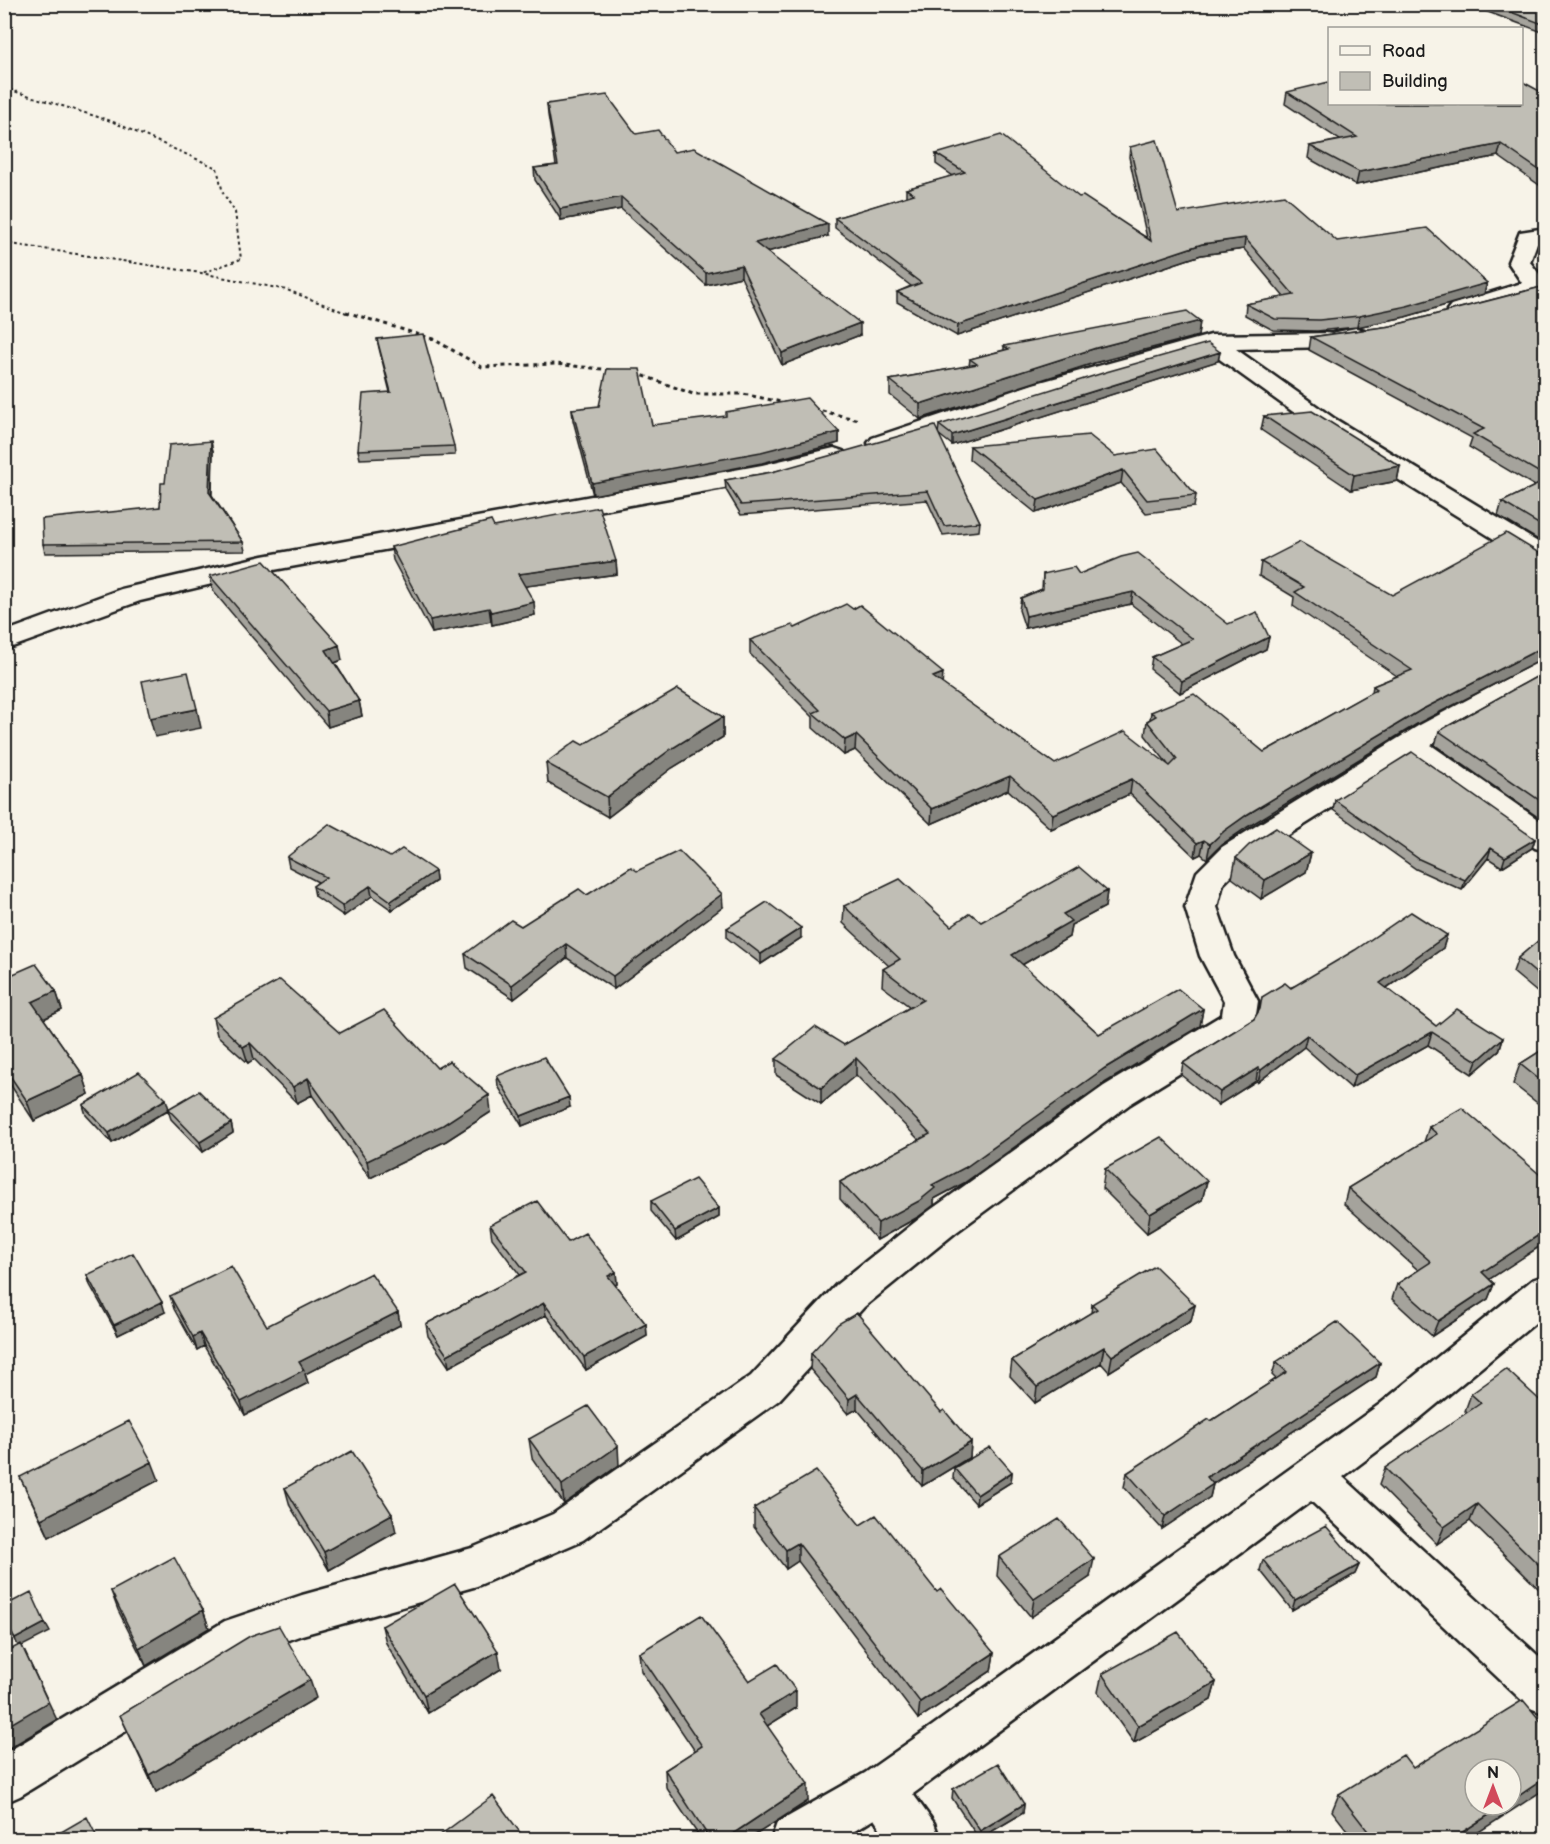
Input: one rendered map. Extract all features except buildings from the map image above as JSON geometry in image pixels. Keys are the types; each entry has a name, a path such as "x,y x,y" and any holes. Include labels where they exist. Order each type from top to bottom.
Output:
{"street":[{"path":"1435,317 1536,286 1520,262 1528,237 1545,235"},
{"path":"4,642 58,620 131,595 263,564 762,473 839,455 910,434 1042,389 1211,342 1332,340 1381,331"},
{"path":"1211,342 1326,424 1545,559"},
{"path":"4,1780 242,1636 302,1615 477,1566 568,1527 765,1388 850,1296 942,1222 1117,1095 1238,1021 1241,1001 1217,956 1201,907 1208,880 1233,855 1410,745 1545,669"},
{"path":"1410,745 1545,841"},
{"path":"794,1839 881,1789 948,1742 1394,1416 1545,1291"},
{"path":"1311,1475 1545,1694"},
{"path":"881,1789 917,1839"}],"path":[{"path":"4,88 111,121 217,168 224,193 236,212 241,259 201,273"},
{"path":"4,243 201,273 287,290 358,317 433,339 482,367 555,364 621,371"},
{"path":"632,372 643,373 693,394 743,394 795,405"},
{"path":"806,407 910,434"}]}
